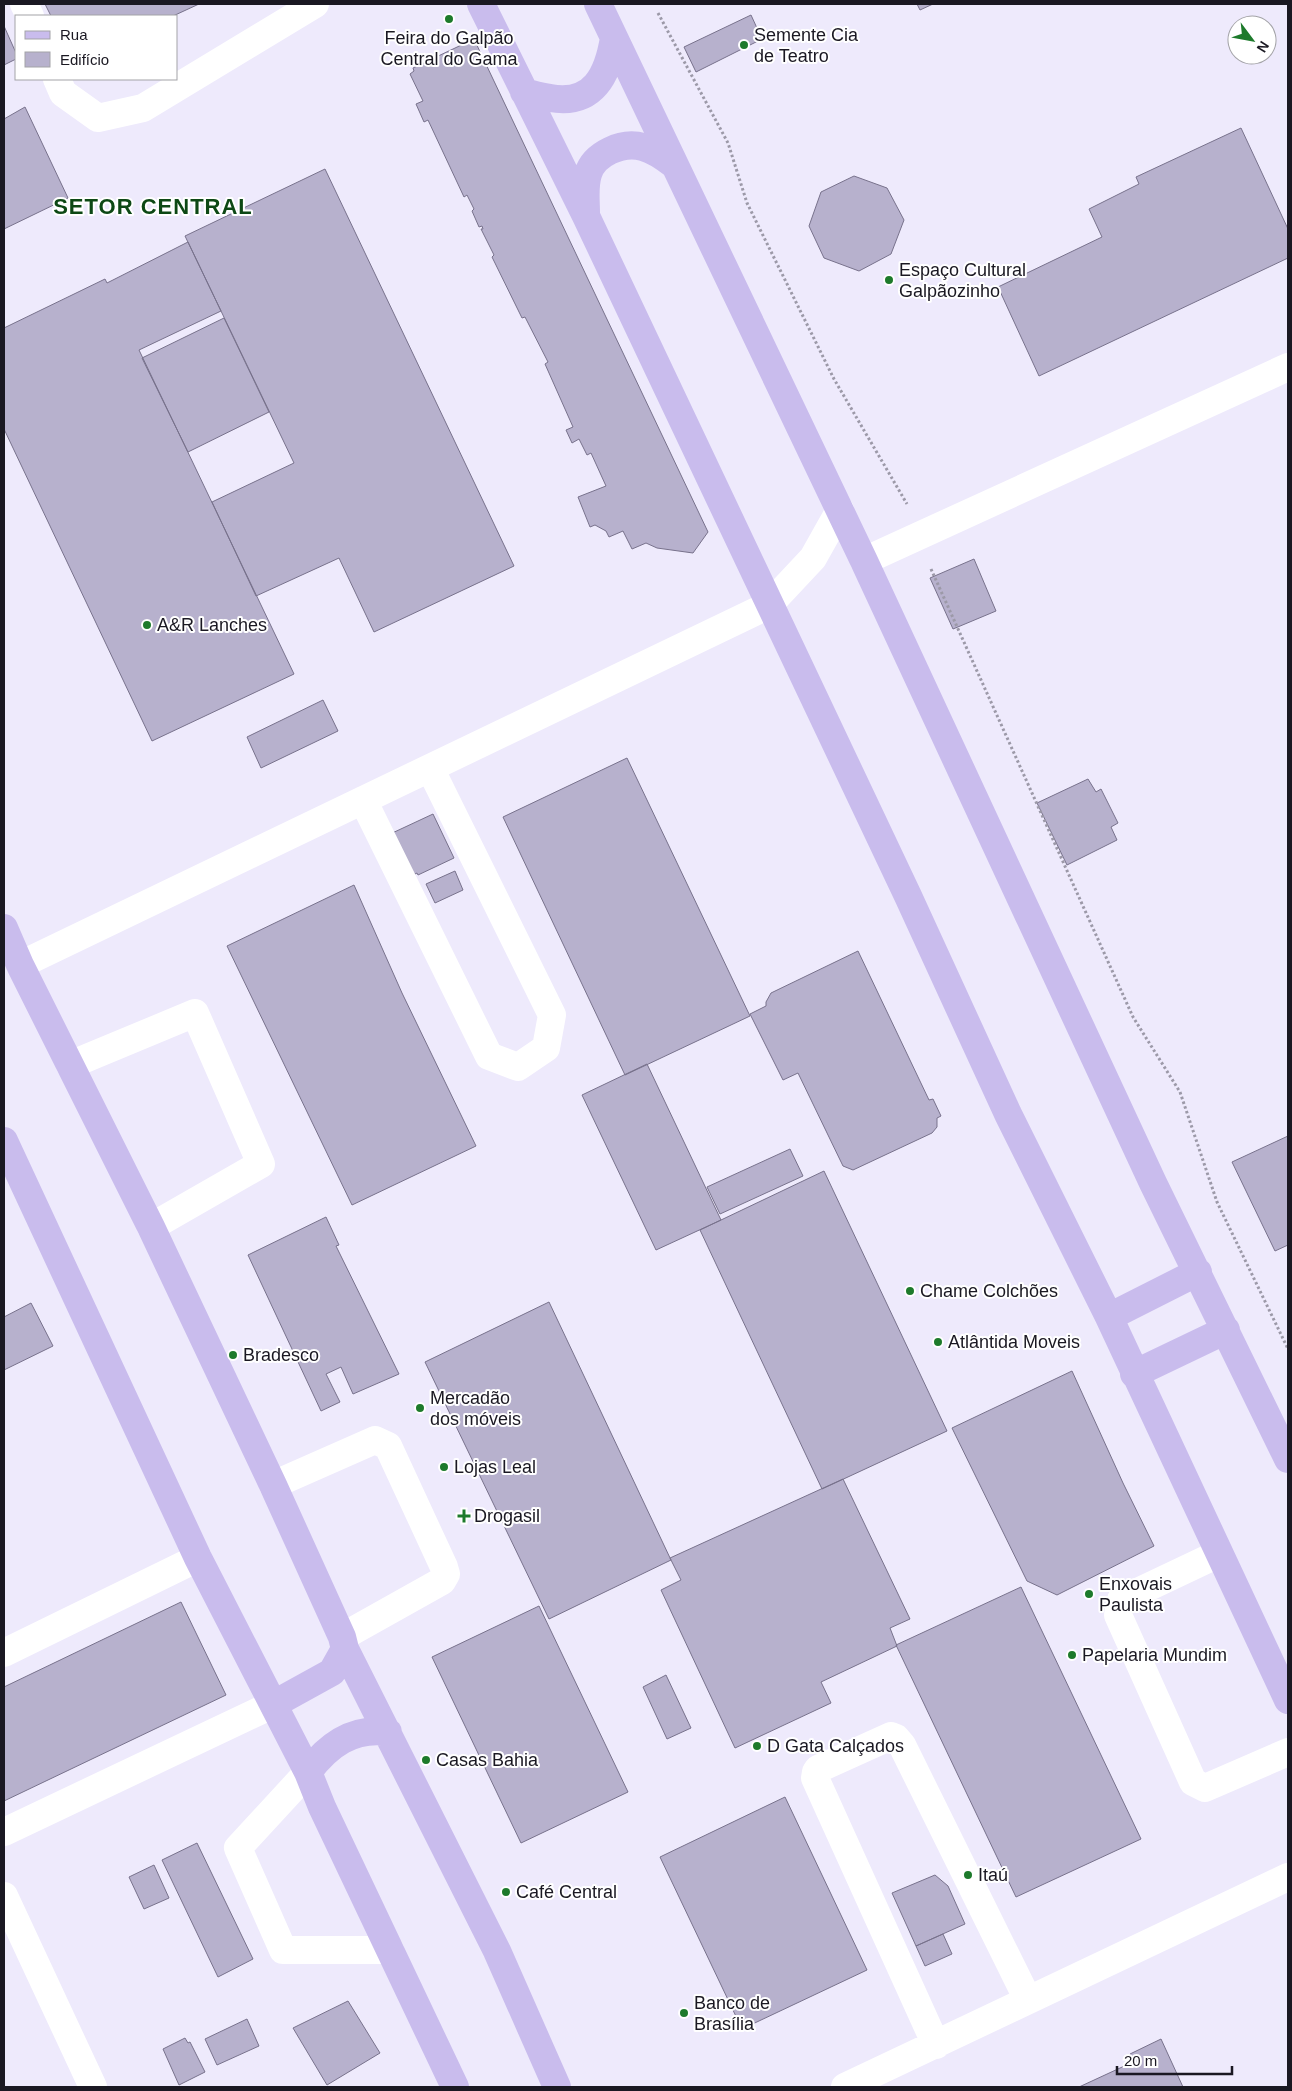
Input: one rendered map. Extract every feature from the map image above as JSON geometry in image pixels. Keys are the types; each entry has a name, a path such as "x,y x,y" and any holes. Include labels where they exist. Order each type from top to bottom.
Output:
{"main road":[{"path":"482,4 586,216 768,605 908,896 1008,1114 1109,1317 1218,1554 1288,1700"},
{"path":"598,4 840,510 1153,1183 1288,1460"},
{"path":"524,92 557,99 574,99 586,93 595,87 603,77 610,60 614,38"},
{"path":"586,216 586,182 589,172 595,162 605,153 616,148 641,146 654,151 674,164"},
{"path":"4,928 20,966 151,1228 273,1485 343,1643 497,1951 558,2087"},
{"path":"4,1141 198,1558 308,1772 322,1808 455,2087"},
{"path":"1109,1317 1198,1272"},
{"path":"1134,1374 1226,1330"},
{"path":"274,1704 332,1672 343,1643"},
{"path":"308,1772 323,1753 345,1738 364,1731 388,1732"}],"street":[{"path":"57,80 63,93 98,118 143,108 315,4"},
{"path":"864,561 1288,367"},
{"path":"20,966 768,605 812,558 840,510"},
{"path":"363,800 489,1056 518,1067 546,1048 552,1015 430,768"},
{"path":"70,1065 195,1012 261,1164 151,1228"},
{"path":"273,1485 375,1440 384,1442 388,1446 444,1567 446,1574 442,1581 343,1643"},
{"path":"1218,1554 1121,1600 1118,1615 1196,1784 1206,1788 1288,1752"},
{"path":"4,1653 198,1558"},
{"path":"4,1832 274,1704"},
{"path":"936,2045 815,1778 818,1769 891,1736 896,1738 902,1745 1028,2000"},
{"path":"308,1772 238,1848 283,1950 390,1950"},
{"path":"845,2087 1288,1877"},
{"path":"4,1896 93,2087"}],"path":[{"path":"658,13 728,143 747,203 834,379 909,507 916,536 1133,1017 1180,1092 1217,1202 1288,1349"}],"building":[{"path":"45,4 199,4 175,15 50,15"},
{"path":"917,4 933,4 920,10"},
{"path":"751,15 762,39 696,72 684,47"},
{"path":"4,26 15,51 15,60 4,65"},
{"path":"474,39 708,532 693,553 657,548 646,543 632,549 623,531 609,537 606,531 595,525 590,527 578,497 606,486 591,453 587,455 579,439 572,443 566,430 573,427 545,364 548,362 525,317 522,318 492,257 494,255 481,229 483,229 482,226 479,227 472,211 474,209 467,195 464,197 428,120 424,122 416,104 423,101 410,74 414,71 413,68"},
{"path":"25,107 68,198 4,229 4,119"},
{"path":"1241,128 1288,229 1288,258 1039,376 998,287 1102,237 1089,209 1139,184 1136,177"},
{"path":"325,169 514,566 374,632 339,558 256,596 212,502 294,463 185,236"},
{"path":"854,176 887,188 904,220 891,254 859,271 824,258 809,226 821,192"},
{"path":"188,242 221,311 139,350 294,674 152,741 4,429 4,328 105,279 107,283"},
{"path":"224,318 269,412 188,452 142,358"},
{"path":"974,559 996,611 953,629 930,578"},
{"path":"323,700 338,731 261,768 247,737"},
{"path":"627,758 750,1016 625,1075 503,817"},
{"path":"1088,779 1096,792 1101,789 1118,823 1111,827 1117,840 1067,865 1037,803"},
{"path":"433,814 454,858 418,875 417,873 409,877 388,835"},
{"path":"455,871 463,890 435,903 426,884"},
{"path":"354,885 402,993 476,1146 352,1205 227,946"},
{"path":"858,951 929,1100 933,1099 941,1116 937,1118 937,1127 932,1133 853,1170 843,1166 798,1073 783,1080 750,1014 766,1006 771,993"},
{"path":"647,1064 721,1220 656,1250 582,1095"},
{"path":"1288,1136 1288,1245 1275,1251 1232,1162"},
{"path":"790,1149 803,1176 720,1214 707,1187"},
{"path":"824,1171 947,1431 822,1489 700,1230"},
{"path":"326,1217 339,1245 336,1246 399,1374 353,1394 341,1367 326,1374 340,1402 321,1411 248,1255"},
{"path":"549,1302 671,1560 549,1619 425,1362"},
{"path":"31,1303 53,1346 4,1370 4,1317"},
{"path":"1072,1371 1154,1546 1057,1595 1027,1581 952,1428"},
{"path":"843,1479 910,1619 890,1628 897,1646 821,1682 831,1703 735,1748 661,1590 681,1580 670,1558"},
{"path":"1021,1587 1141,1839 1016,1897 896,1645"},
{"path":"181,1602 226,1695 4,1801 4,1687"},
{"path":"539,1606 628,1792 521,1843 432,1657"},
{"path":"666,1675 691,1728 667,1739 643,1687"},
{"path":"785,1797 867,1970 742,2029 660,1857"},
{"path":"197,1843 253,1959 218,1977 162,1860"},
{"path":"154,1865 169,1898 144,1909 129,1877"},
{"path":"935,1875 948,1886 965,1924 916,1946 892,1893"},
{"path":"943,1934 952,1954 925,1966 916,1946"},
{"path":"348,2001 380,2053 327,2085 293,2028"},
{"path":"247,2019 259,2046 217,2065 205,2039"},
{"path":"185,2038 188,2043 190,2042 205,2072 179,2085 163,2049"},
{"path":"1161,2039 1183,2087 1079,2087 1133,2062 1130,2054"}],"place":[{"name":"Feira do Galpão Central do Gama","path":"449,19"},
{"name":"Semente Cia de Teatro","path":"744,45"},
{"name":"Espaço Cultural Galpãozinho","path":"889,280"},
{"name":"A&R Lanches","path":"147,625"},
{"name":"Chame Colchões","path":"910,1291"},
{"name":"Atlântida Moveis","path":"938,1342"},
{"name":"Bradesco","path":"233,1355"},
{"name":"Mercadão dos móveis","path":"420,1408"},
{"name":"Lojas Leal","path":"444,1467"},
{"name":"Drogasil","path":"464,1516"},
{"name":"Enxovais Paulista","path":"1089,1594"},
{"name":"Papelaria Mundim","path":"1072,1655"},
{"name":"D Gata Calçados","path":"757,1746"},
{"name":"Casas Bahia","path":"426,1760"},
{"name":"Itaú","path":"968,1875"},
{"name":"Café Central","path":"506,1892"},
{"name":"Banco de Brasília","path":"684,2013"}],"district":[{"name":"SETOR CENTRAL","path":"153,206"}]}
